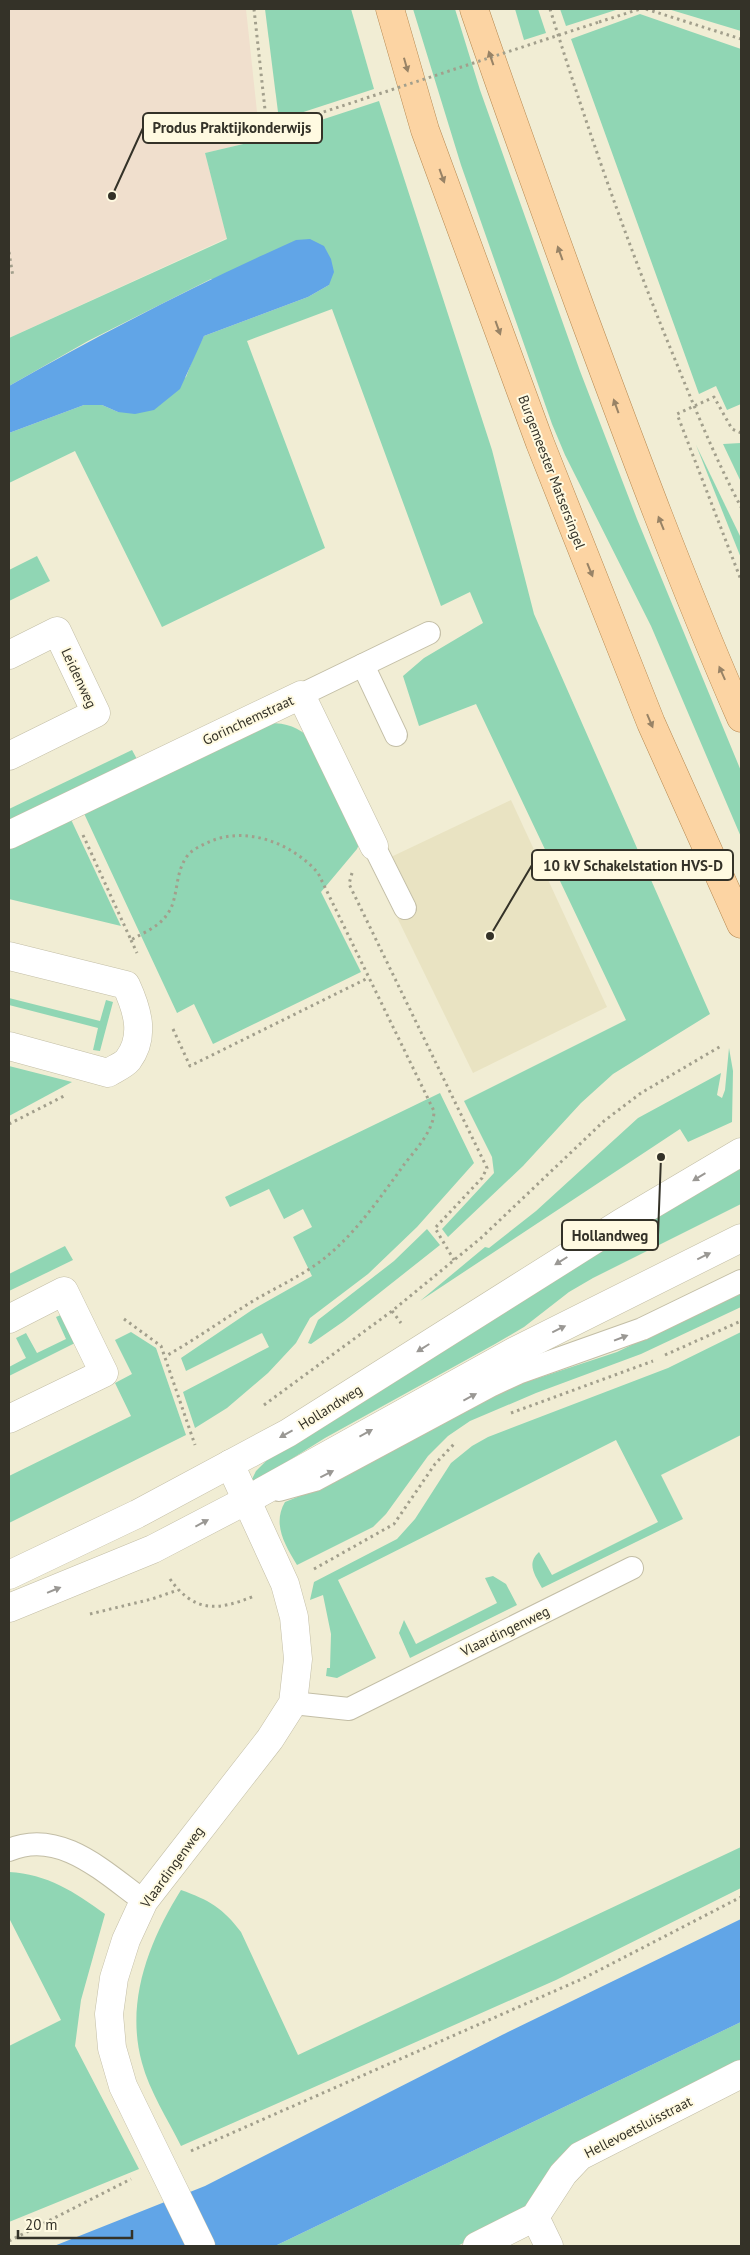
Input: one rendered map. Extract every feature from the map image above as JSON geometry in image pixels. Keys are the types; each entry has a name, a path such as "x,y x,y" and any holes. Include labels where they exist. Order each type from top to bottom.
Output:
{"main road":[{"name":"Burgemeester Matsersingel","path":"390,9 425,130 540,443 651,723 741,924"},
{"path":"474,9 506,105 633,451 711,648 741,718"}],"street":[{"name":"Leidenweg","path":"9,655 57,631 96,713 9,756"},
{"name":"Gorinchemstraat","path":"9,835 301,695 374,846"},
{"path":"9,956 126,985 137,1008 139,1035 128,1061 108,1073 9,1046"},
{"name":"Hollandweg","path":"9,1576 137,1514 288,1434 621,1223 741,1152"},
{"path":"9,1608 154,1549 247,1500 515,1350 741,1238"},
{"path":"9,1318 64,1291 104,1373 9,1419"},
{"name":"Vlaardingenweg","path":"201,2246 123,2086 112,2048 109,2014 114,1978 126,1940 144,1901 270,1739 293,1703 298,1659 294,1617 285,1584 230,1464"},
{"name":"Hellevoetsluisstraat","path":"535,2217 563,2174 580,2156 741,2074"},
{"path":"477,2246 535,2217 549,2246"}],"lane":[{"path":"301,695 429,633"},
{"path":"363,665 396,735"},
{"name":"Gorinchemstraat","path":"374,846 405,908"},
{"path":"247,1500 315,1480 490,1386 518,1373 642,1329 741,1281"},
{"name":"Vlaardingenweg","path":"293,1703 348,1709 632,1568"},
{"path":"9,1850 38,1843 65,1848 97,1867 144,1901"}],"path":[{"path":"254,9 267,128 281,126 640,9"},
{"path":"550,9 628,244 721,469 741,507"},
{"path":"646,9 741,39"},
{"path":"9,252 13,277"},
{"path":"741,433 732,429 714,397 677,414 741,580"},
{"path":"69,805 140,958"},
{"path":"131,940 166,918 173,906 177,878 188,855 199,846 232,835 250,836 290,850 307,861 318,874 434,1111 431,1127 373,1207 330,1254 298,1277 253,1301 166,1356"},
{"path":"374,846 353,869 349,884 487,1168 482,1178 435,1228 454,1260"},
{"path":"169,1021 190,1066 368,978"},
{"path":"257,1410 392,1311 454,1260 527,1196 604,1122 641,1093 721,1046"},
{"path":"9,1124 70,1092"},
{"path":"124,1319 162,1346 197,1450"},
{"path":"508,1414 644,1365 741,1321"},
{"path":"85,1615 152,1599 178,1590 194,1603 207,1607 220,1606 237,1603 285,1584 394,1524 435,1464 457,1440"},
{"path":"9,2240 161,2164 582,1979 741,1897"}],"shaded area":[{"path":"9,9 246,9 260,140 205,153 227,238 9,338"},
{"path":"511,800 607,1007 473,1073 372,866"}],"green space":[{"path":"265,9 351,9 374,89 279,120"},
{"path":"413,9 455,9 480,90 580,371 637,519 741,771 741,837 651,626 565,455 552,424 461,165"},
{"path":"515,9 538,9 546,33 524,40"},
{"path":"560,9 619,9 566,26"},
{"path":"668,9 741,9 741,31"},
{"path":"640,14 741,49 741,404 727,410 716,386 699,394 571,39"},
{"path":"379,101 492,450 534,614 710,1014 613,1074 581,1103 523,1166 448,1237 442,1229 494,1173 492,1157 464,1101 626,1020 476,704 419,726 403,676 424,658 483,623 470,592 441,606 332,309 247,341 325,548 162,627 75,451 9,483 9,433 84,405 102,405 118,412 186,377 204,336 308,297 329,285 211,279 88,341 9,386 9,338 227,239 205,153 260,140"},
{"path":"741,443 741,482 723,444"},
{"path":"696,445 741,538 741,558"},
{"path":"37,556 50,581 9,601 9,570"},
{"path":"269,723 292,726 311,739 361,840 357,849 321,892 361,972 213,1044 194,1004 177,1013 81,807"},
{"path":"132,750 138,761 9,823 9,809"},
{"path":"67,811 121,926 9,899 9,841"},
{"path":"9,998 100,1021 106,1000 113,1002 100,1051 93,1050 98,1028 9,1005"},
{"path":"729,1048 733,1071 732,1122 688,1142 680,1129 420,1301 485,1247 489,1248 536,1211 638,1118 721,1073 717,1095 722,1098 725,1090"},
{"path":"9,1066 72,1082 9,1116"},
{"path":"440,1093 474,1163 417,1227 368,1274 310,1318 296,1343 268,1373 227,1408 195,1428 183,1392 269,1347 262,1333 186,1371 181,1358 252,1310 312,1276 293,1237 312,1227 303,1209 284,1219 269,1189 230,1207 225,1197"},
{"path":"741,1165 741,1204 593,1278 569,1292 524,1327 325,1438 253,1483 251,1481 256,1471 267,1460 368,1394"},
{"path":"427,1229 440,1245 344,1321 311,1344 308,1343 318,1320 394,1261"},
{"path":"65,1246 73,1260 9,1291 9,1274"},
{"path":"741,1292 741,1307 641,1354 536,1393 470,1421 448,1436 428,1456 386,1514 373,1527 297,1565 288,1550 280,1526 281,1510 285,1502 337,1481 508,1388 617,1352"},
{"path":"63,1314 77,1342 9,1376 9,1367 26,1358 16,1338 26,1333 37,1353 66,1339 56,1317"},
{"path":"131,1332 156,1348 186,1435 9,1523 9,1476 131,1416 115,1383 132,1374 115,1340"},
{"path":"741,1332 741,1435 661,1475 683,1519 542,1588 532,1565 535,1556 539,1552 552,1575 658,1522 616,1440 338,1580 376,1658 337,1678 326,1676 327,1668 330,1668 331,1634 323,1595 310,1600 314,1582 397,1539 415,1519 451,1463 472,1446 488,1437 668,1368"},
{"path":"493,1576 506,1584 517,1605 410,1658 399,1633 404,1620 416,1644 497,1603 485,1578"},
{"path":"741,1847 741,1888 556,1980 181,2146 149,2084 137,2040 136,2017 138,1995 150,1951 169,1910 181,1890 200,1897 215,1906 241,1932 298,2055"},
{"path":"9,1872 23,1873 48,1880 83,1898 105,1914 81,2000 75,2046 139,2169 9,2222 9,2046 61,2020 9,1918"},
{"path":"741,2022 741,2064 528,2205 513,2220 457,2246 275,2246"}],"water":[{"path":"310,239 324,246 331,259 334,272 329,285 308,297 204,336 180,389 154,410 135,414 118,412 102,405 84,405 9,433 9,386 79,347 187,292 296,240"},
{"path":"741,1919 741,2022 275,2246 54,2246 205,2186 502,2035"}],"place":[{"name":"Produs Praktijkonderwijs","path":"112,196"},
{"name":"10 kV Schakelstation HVS-D","path":"490,936"},
{"name":"Hollandweg","path":"661,1157"}]}
